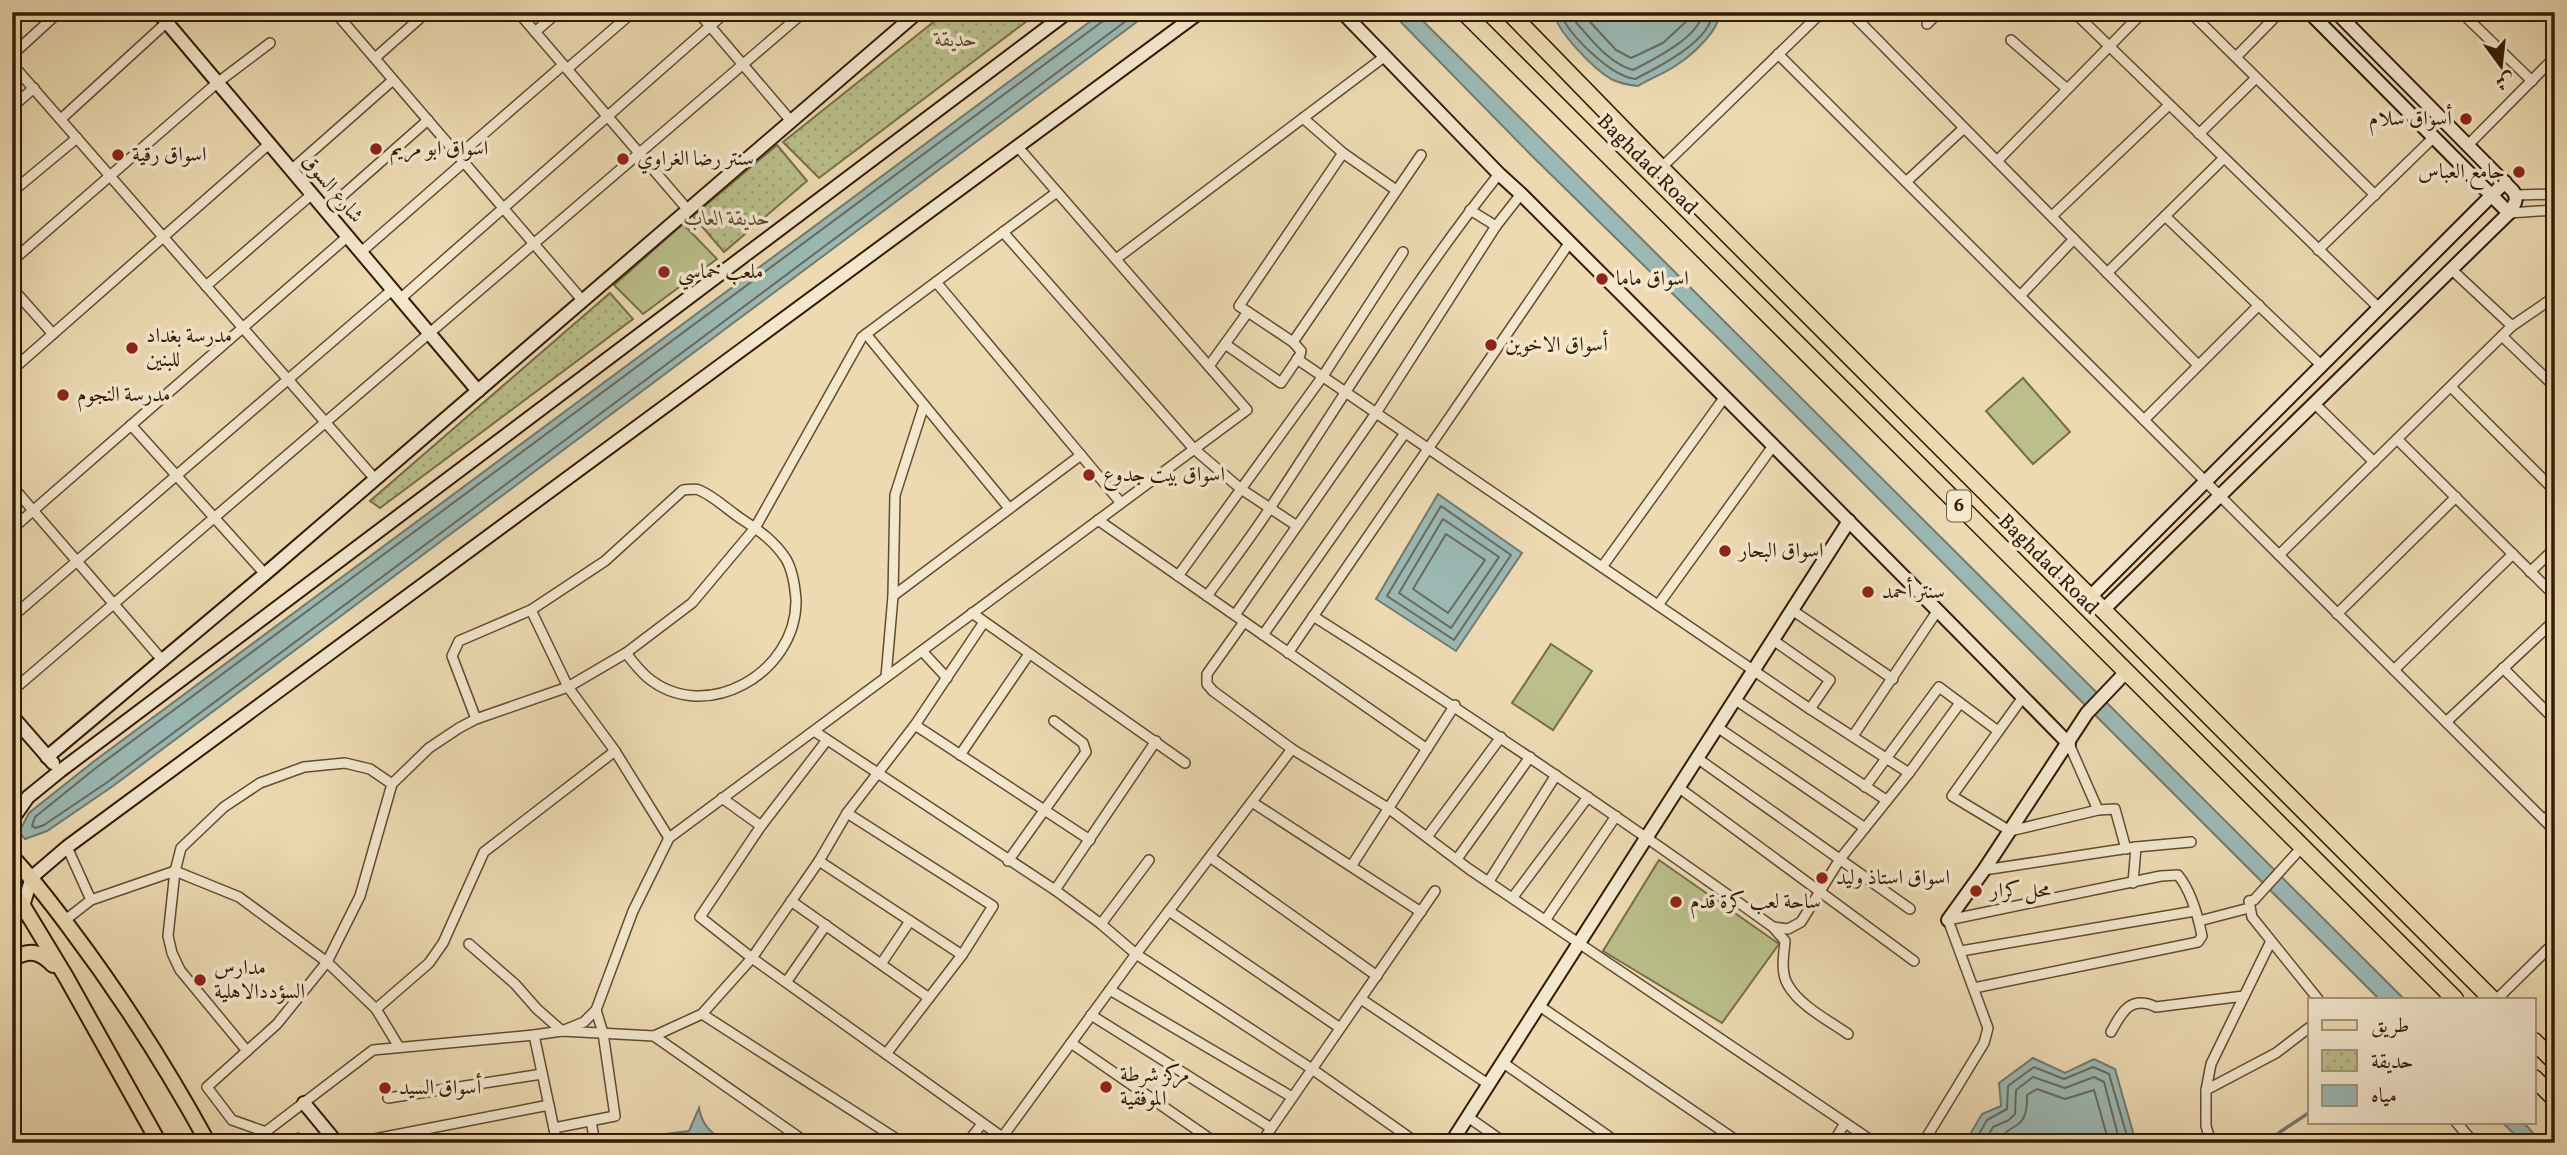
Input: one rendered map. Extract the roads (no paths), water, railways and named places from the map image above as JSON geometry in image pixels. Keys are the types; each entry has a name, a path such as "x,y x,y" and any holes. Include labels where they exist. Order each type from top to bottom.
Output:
{"highway":[{"name":"Baghdad Road","path":"1464,12 2126,672 2297,852 2454,998"},
{"name":"Baghdad Road","path":"1509,12 1661,168 2494,998"},
{"path":"2536,1043 2555,1062"},
{"path":"2536,1080 2555,1099"}],"main road":[{"name":"شارع السوق","path":"158,12 478,391"},
{"path":"47,757 265,574 918,12"},
{"path":"12,820 29,797 60,771 1068,12"},
{"path":"12,925 23,906 32,877 66,847 1200,12"},
{"path":"1342,12 1499,174 1570,242 2069,744"},
{"path":"2309,12 2509,213"},
{"path":"2103,610 2509,213 2515,203 2516,195 2505,182 2343,15"},
{"path":"2090,597 2505,182"},
{"path":"1451,1143 1849,521"},
{"path":"1948,920 2069,744 2087,713 2126,672"},
{"path":"12,716 60,771"},
{"path":"12,857 32,877 163,1062 208,1143"},
{"path":"12,892 66,977 159,1143"},
{"path":"12,959 32,951 43,954 66,977"},
{"path":"303,1103 337,1143"}],"street":[{"path":"12,55 60,12"},
{"path":"335,12 583,301"},
{"path":"375,58 427,12"},
{"path":"518,12 688,210"},
{"path":"535,32 558,12"},
{"path":"360,253 565,67 633,12"},
{"path":"698,12 791,121"},
{"path":"12,617 288,379 503,208 726,12"},
{"path":"12,691 804,12"},
{"path":"1661,168 1822,12"},
{"path":"1850,12 2198,365"},
{"path":"1927,24 1939,12"},
{"path":"2074,12 2379,308"},
{"path":"1997,161 2143,12"},
{"path":"2190,12 2375,195"},
{"path":"2236,57 2280,12"},
{"path":"2461,12 2532,81"},
{"path":"61,119 166,23"},
{"path":"2011,40 2067,89"},
{"path":"12,261 217,83 270,43"},
{"path":"1778,54 2555,831"},
{"path":"1116,259 1384,57"},
{"path":"2468,145 2555,57"},
{"path":"12,64 375,479"},
{"path":"2199,134 2256,78"},
{"path":"291,170 393,80"},
{"path":"12,107 34,88"},
{"path":"2052,216 2169,105"},
{"path":"1303,118 1343,153 1396,190"},
{"path":"325,211 428,120"},
{"path":"1906,182 1964,128"},
{"path":"2318,250 2434,137"},
{"path":"12,192 77,138"},
{"path":"12,370 269,144"},
{"path":"562,1031 584,1022 596,1010 633,911 669,838 1247,410 1017,146"},
{"path":"1225,344 1282,383 1297,359 1301,351 1293,342 1239,306 1343,153"},
{"path":"1293,342 1421,155"},
{"path":"2108,273 2224,158"},
{"path":"1207,596 1271,507 1345,390 1470,209 1499,174"},
{"path":"266,1132 232,1120 207,1087 277,1024 327,962 360,896 392,784 429,748 476,719 568,687 626,653 692,603 755,528 862,337 1057,192"},
{"path":"1235,615 1376,412 1496,226 1521,194"},
{"path":"2516,195 2555,194"},
{"path":"206,286 311,195"},
{"path":"1470,209 1496,226"},
{"path":"2509,213 2555,210"},
{"path":"2165,216 2322,365"},
{"path":"1003,232 1195,449 1241,489 1297,526"},
{"path":"12,529 347,237"},
{"path":"2020,296 2074,239"},
{"path":"1288,653 1570,242"},
{"path":"1178,576 1322,376 1403,252"},
{"path":"2451,269 2512,326"},
{"path":"936,282 1121,503"},
{"path":"12,288 53,334"},
{"path":"2279,555 2512,326 2547,302 2555,301"},
{"path":"2144,420 2259,305"},
{"path":"1209,366 1248,312"},
{"path":"866,334 1009,508"},
{"path":"2502,336 2555,387"},
{"path":"1297,359 1810,709 1909,773"},
{"path":"2451,387 2555,491"},
{"path":"1602,567 1724,398"},
{"path":"2314,403 2374,462"},
{"path":"886,677 893,596 895,495 924,405"},
{"path":"131,425 265,574"},
{"path":"1263,635 1405,433"},
{"path":"2397,439 2555,596"},
{"path":"1658,605 1773,446"},
{"path":"893,596 1081,455"},
{"path":"12,486 163,661"},
{"path":"476,719 452,656 459,641 531,610 605,561 683,490 698,489 769,538 786,560 794,582 796,610 789,640 766,670 732,690 709,695 685,694 647,678 626,653"},
{"path":"2337,614 2456,497"},
{"path":"1098,520 1427,749"},
{"path":"2530,572 2555,548"},
{"path":"2394,670 2513,554"},
{"path":"531,610 568,687 615,751 669,838"},
{"path":"1792,610 1893,679"},
{"path":"1853,736 1938,610"},
{"path":"972,614 1185,763"},
{"path":"1313,616 1455,705 1773,927 1785,941 1783,965 1787,984 1808,1006 1848,1034"},
{"path":"2446,722 2555,620"},
{"path":"251,1143 373,1050 562,1031 654,1036 702,1014 752,958 848,813 915,725 984,622"},
{"path":"1244,622 1207,674 1207,684 1213,691 1292,749 1388,808 1513,898 1875,1143"},
{"path":"1773,640 1830,680 1810,709"},
{"path":"922,651 947,678"},
{"path":"960,755 1030,654"},
{"path":"2503,668 2555,720"},
{"path":"1865,787 1939,687 1998,731"},
{"path":"2023,697 1952,796 2010,831 2098,810 2115,809 2131,848 2133,883"},
{"path":"1734,699 1886,800"},
{"path":"1773,927 1788,929 1801,922 1840,859 1909,773 1960,703"},
{"path":"1352,865 1455,705"},
{"path":"1008,860 1086,752 1083,743 1054,721"},
{"path":"915,725 1090,840"},
{"path":"1717,727 1865,828"},
{"path":"814,731 1055,890 1136,954 1312,1069 1417,1143"},
{"path":"1427,837 1501,737"},
{"path":"827,740 761,826 700,918 982,1124 1000,1140 1136,954 1292,749"},
{"path":"1055,890 1157,741"},
{"path":"2069,744 2098,810"},
{"path":"376,1009 429,962 443,943 484,852 615,751"},
{"path":"1457,859 1530,757"},
{"path":"1697,758 1910,909"},
{"path":"247,1051 180,970 172,953 168,936 175,871 181,848 224,807 260,783 304,767 345,763 370,769 392,784"},
{"path":"1489,881 1556,775"},
{"path":"1678,787 1914,961"},
{"path":"1513,898 1588,797"},
{"path":"722,798 761,826"},
{"path":"1252,802 1421,912"},
{"path":"2544,820 2555,810"},
{"path":"848,813 993,906 962,955 886,1054"},
{"path":"1546,919 1616,816"},
{"path":"1984,870 2191,842"},
{"path":"66,847 91,900"},
{"path":"2199,921 2251,904 2297,852"},
{"path":"1210,857 1377,976"},
{"path":"819,860 962,955"},
{"path":"1101,924 1149,860"},
{"path":"64,921 91,900 175,871 239,897 327,962 376,1009 399,1047"},
{"path":"1923,1143 1984,1043 1988,1028 1948,920 2178,875 2185,884 2199,921 2202,936 2198,942 1975,988"},
{"path":"1261,1143 1436,891"},
{"path":"791,901 929,998"},
{"path":"2251,904 2271,941 2317,998"},
{"path":"1169,911 1340,1028"},
{"path":"1961,951 2194,911"},
{"path":"881,964 911,921"},
{"path":"787,981 826,925"},
{"path":"2211,1143 2206,1126 2206,1090 2211,1064 2271,941"},
{"path":"2496,998 2555,942"},
{"path":"469,944 515,984 537,1009 562,1031"},
{"path":"1110,990 1292,1097"},
{"path":"2111,1032 2123,1011 2132,1005 2148,1004 2156,1007 2244,996"},
{"path":"1361,999 1488,1084"},
{"path":"1538,1005 1740,1143"},
{"path":"554,1128 615,1116 603,1033 596,1010"},
{"path":"702,1014 903,1143"},
{"path":"1091,1015 1271,1128"},
{"path":"2206,1090 2276,1053 2308,1029"},
{"path":"534,1035 557,1143"},
{"path":"654,1036 807,1143"},
{"path":"1071,1043 1216,1143"},
{"path":"1502,1062 1618,1143"},
{"path":"388,1098 542,1074"},
{"path":"354,1143 549,1105"},
{"path":"1468,1117 1505,1143"},
{"path":"591,1121 595,1143"},
{"path":"1833,1143 1845,1123"},
{"path":"967,1143 982,1124"},
{"path":"2458,1124 2473,1143"},
{"path":"2462,1143 2473,1143"}],"water":[{"path":"1103,12 1150,12 113,786 47,831 25,839 19,832 29,813 93,762"},
{"path":"1391,12 1414,12 2403,998 2378,998 1721,341 1531,155"},
{"path":"1554,12 1719,12 1711,34 1698,48 1673,67 1638,86 1614,80 1595,67 1568,39"},
{"path":"1438,494 1522,553 1456,651 1376,599"},
{"path":"2033,1058 2065,1073 2094,1059 2115,1069 2136,1143 1965,1143 1982,1114 2001,1106 1999,1083"},
{"path":"699,1108 702,1120 708,1128 726,1143 618,1143 618,1140 689,1131"},
{"path":"2504,1124 2525,1124 2542,1143 2523,1143"},
{"path":"298,1133 310,1139 315,1135 323,1136 324,1143 294,1143 293,1137"}],"waterway":[{"path":"2269,1143 2308,1113"}],"place":[{"name":"أسواق سلام","path":"2466,119"},
{"name":"اسواق ابو مريم","path":"376,149"},
{"name":"اسواق رقية","path":"118,155"},
{"name":"سنتر رضا الغراوي","path":"623,159"},
{"name":"جامع العباس","path":"2519,172"},
{"name":"ملعب خماسي","path":"664,272"},
{"name":"اسواق ماما","path":"1602,279"},
{"name":"أسواق الاخوين","path":"1491,345"},
{"name":"مدرسة بغداد للبنين","path":"132,348"},
{"name":"مدرسة النجوم","path":"63,395"},
{"name":"اسواق بيت جدوع","path":"1089,475"},
{"name":"اسواق البحار","path":"1725,551"},
{"name":"سنتر أحمد","path":"1868,592"},
{"name":"اسواق استاذ وليد","path":"1822,878"},
{"name":"محل كرار","path":"1976,891"},
{"name":"ساحة لعب كرة قدم","path":"1676,902"},
{"name":"مدارس السؤددالاهلية","path":"200,980"},
{"name":"مركز شرطة الموفقية","path":"1106,1087"},
{"name":"أسواق السيد","path":"385,1088"}],"park label":[{"name":"حديقة","path":"956,40"},
{"name":"حديقة العاب","path":"727,219"}]}
